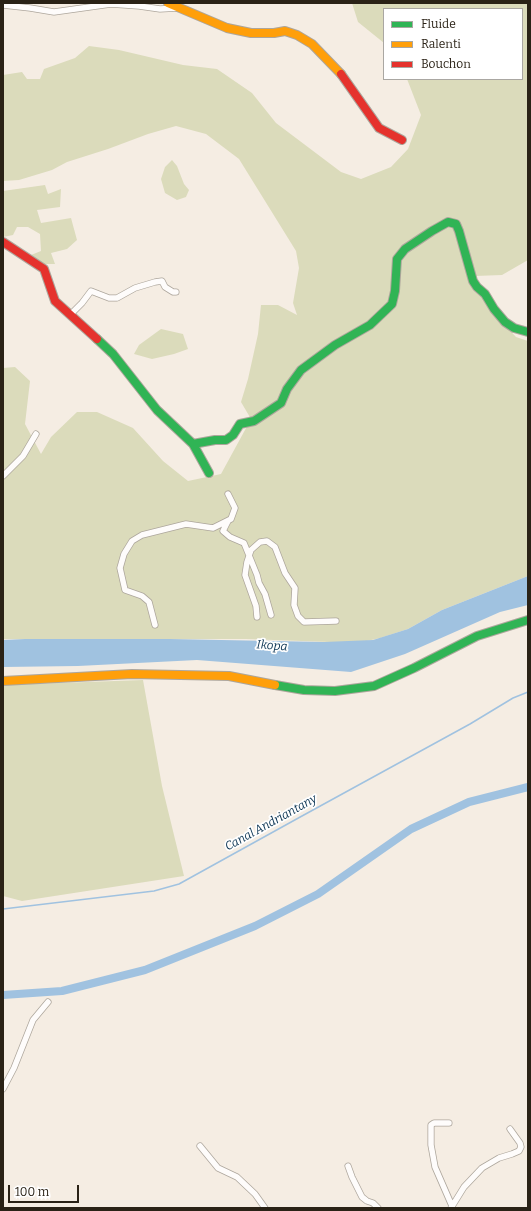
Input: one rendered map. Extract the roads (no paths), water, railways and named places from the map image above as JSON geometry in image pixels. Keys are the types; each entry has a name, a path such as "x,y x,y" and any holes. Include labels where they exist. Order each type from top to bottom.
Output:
{"street":[{"path":"168,3 227,28 251,33 274,33 285,31 312,44 338,70 380,128 402,140"},
{"path":"3,5 54,12 112,4 160,9 177,8"},
{"path":"193,444 215,440 226,440 233,435 240,424 254,421 281,403 287,389 301,370 335,345 370,325 392,304 395,291 397,259 405,250 448,222 456,224 473,281 477,287 485,294 504,322 514,328 528,332"},
{"path":"3,242 44,269 55,301 113,354 157,410 193,444 209,473"},
{"path":"70,315 82,304 91,291 109,298 117,298 134,288 162,281 165,287 173,292 176,292"},
{"path":"3,476 24,456 36,434"},
{"path":"155,625 149,602 142,596 125,590 120,568 124,554 132,541 142,535 186,524 214,528 231,519 235,508 228,494"},
{"path":"228,520 223,531 230,537 244,543 259,583 265,594 271,615"},
{"path":"257,617 256,606 245,575 251,550 260,542 267,541 275,547 285,573 295,588 294,605 298,616 304,622 336,621"},
{"path":"3,681 132,674 228,676 304,690 335,691 374,686 414,668 477,636 528,620"},
{"path":"3,1089 14,1068 33,1020 48,1002"},
{"path":"449,1123 434,1123 431,1125 431,1145 435,1167 451,1207"},
{"path":"451,1207 464,1187 482,1168 499,1158 519,1151 521,1147 520,1142 510,1129"},
{"path":"200,1146 218,1168 237,1177 255,1194 265,1208"},
{"path":"348,1166 362,1197 367,1202 374,1203 378,1208"}],"water":[{"name":"Ikopa","path":"528,576 528,605 500,612 405,654 351,672 197,660 78,666 3,667 3,640 170,639 324,642 373,640 408,629 442,610"}],"waterway":[{"name":"Canal Andriantany","path":"3,909 154,891 179,884 470,724 513,698 528,692"},
{"path":"3,995 62,991 145,970 255,926 318,894 411,829 469,802 528,787"}]}
